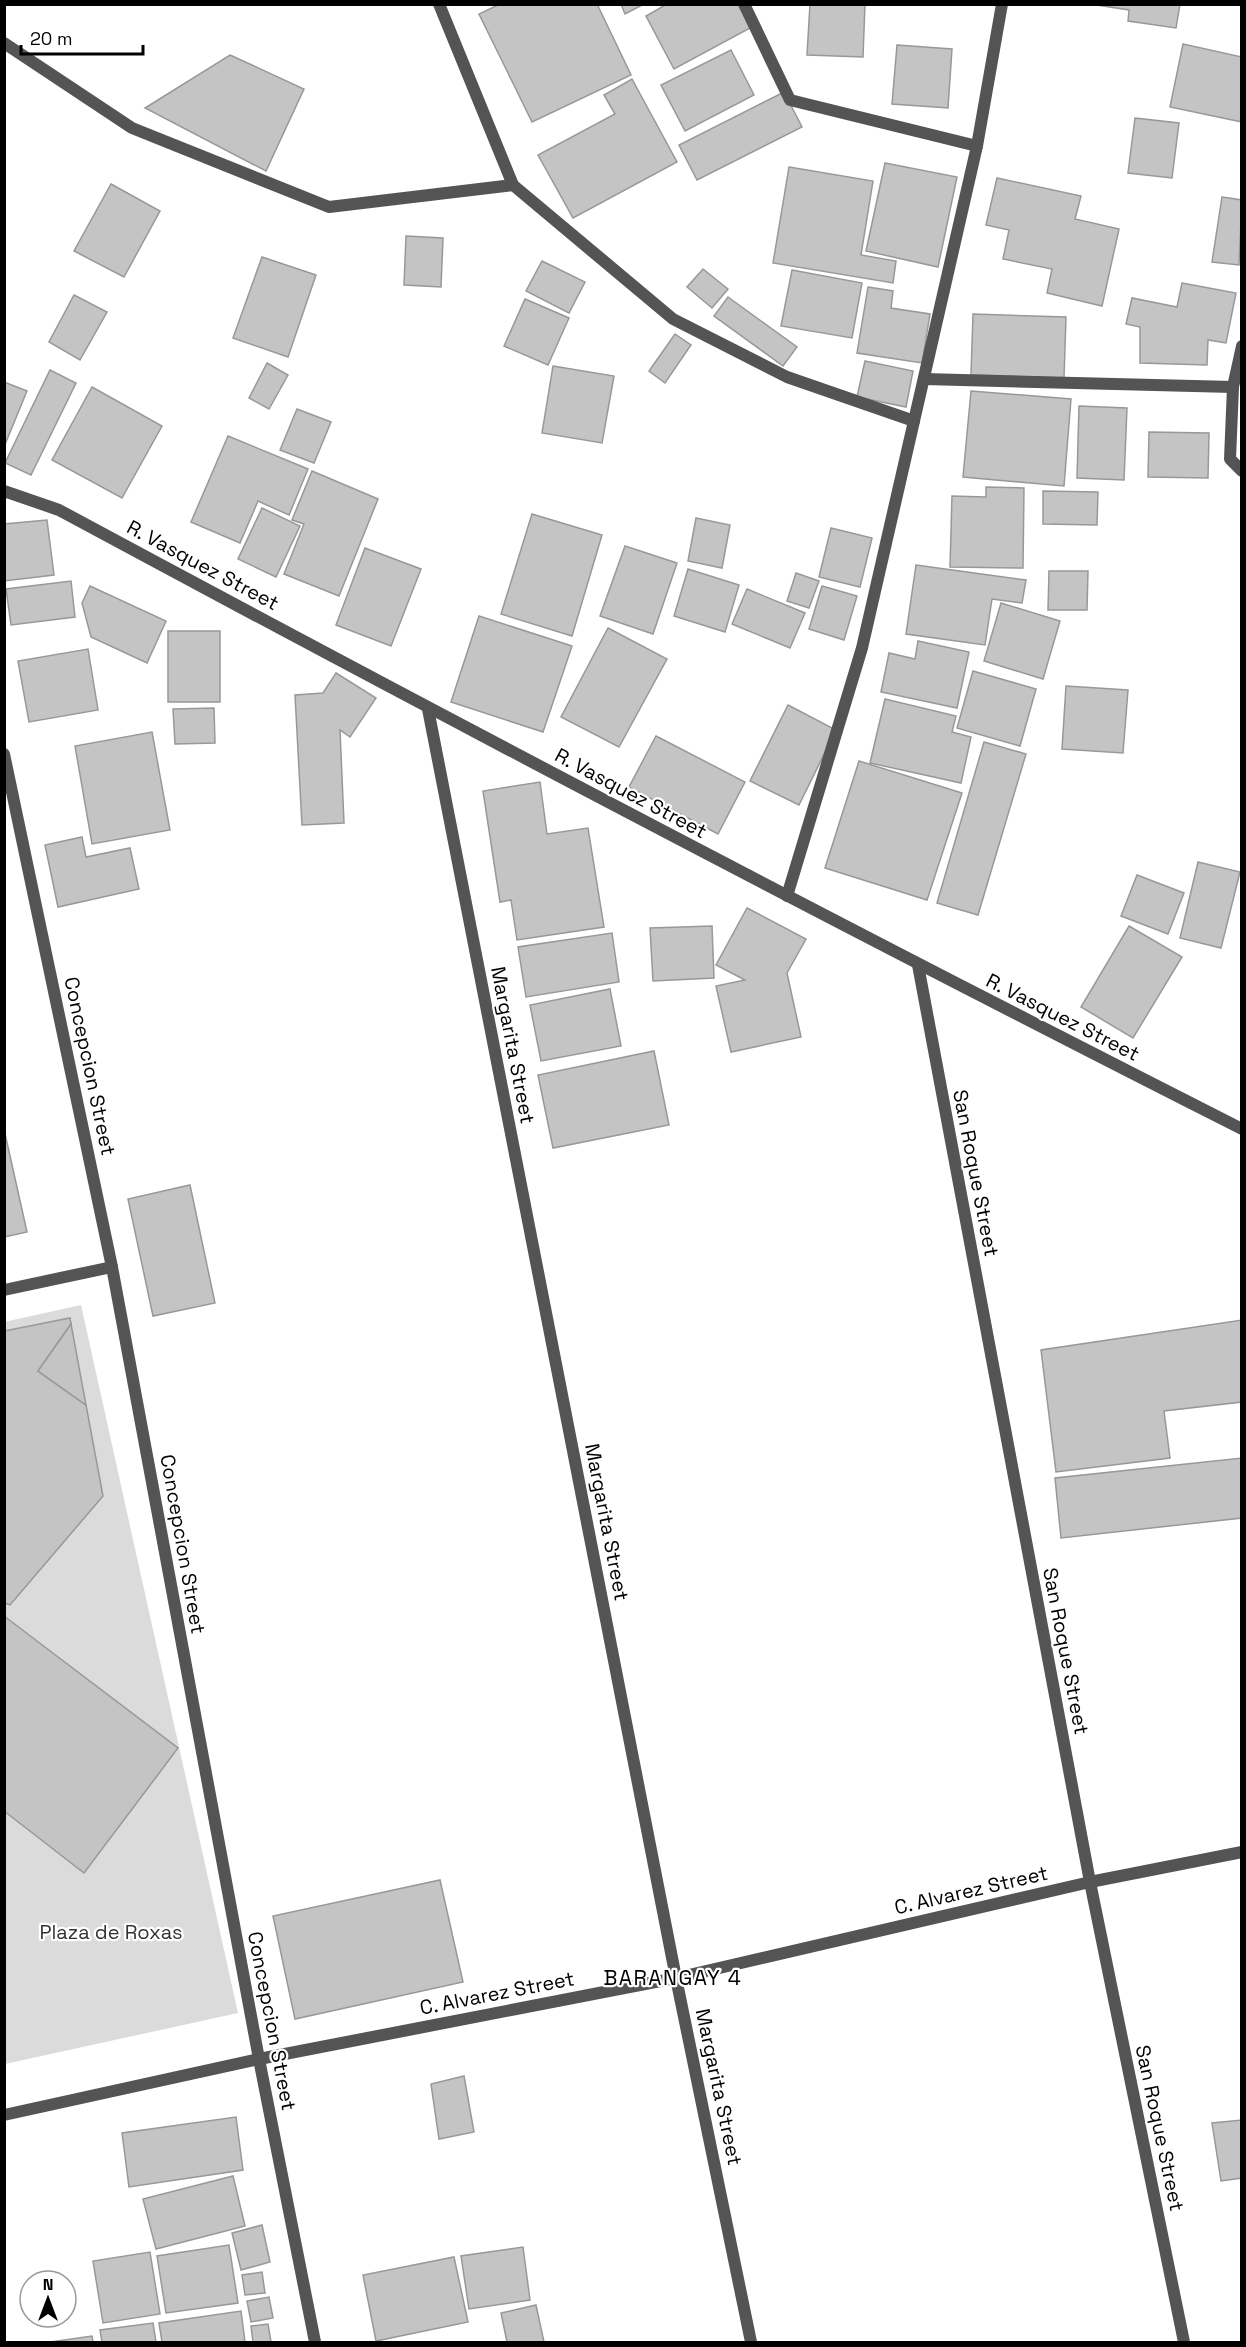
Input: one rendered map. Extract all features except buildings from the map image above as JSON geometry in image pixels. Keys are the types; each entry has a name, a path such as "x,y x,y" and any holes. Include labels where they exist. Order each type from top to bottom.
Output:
{"street":[{"path":"439,4 513,185 673,319 787,377 914,421"},
{"path":"744,4 790,100 977,146"},
{"path":"786,896 862,648 977,146 1002,4"},
{"path":"4,43 132,128 329,207 513,185"},
{"path":"1242,346 1233,387 1230,459 1242,471"},
{"path":"924,379 1233,387"},
{"name":"R. Vasquez Street","path":"4,491 59,510 428,709 918,965 1242,1129"},
{"name":"Margarita Street","path":"428,709 676,1978 751,2343"},
{"name":"Concepcion Street","path":"4,754 112,1267 259,2059 315,2343"},
{"name":"San Roque Street","path":"918,965 1090,1882 1184,2343"},
{"path":"4,1290 112,1267"},
{"name":"C. Alvarez Street","path":"4,2115 259,2059 676,1978 1090,1882 1242,1852"}],"green space":[{"name":"Plaza de Roxas","path":"81,1305 238,2013 5,2064 4,1322"}],"district":[{"name":"BARANGAY 4","path":"673,1978"}]}
